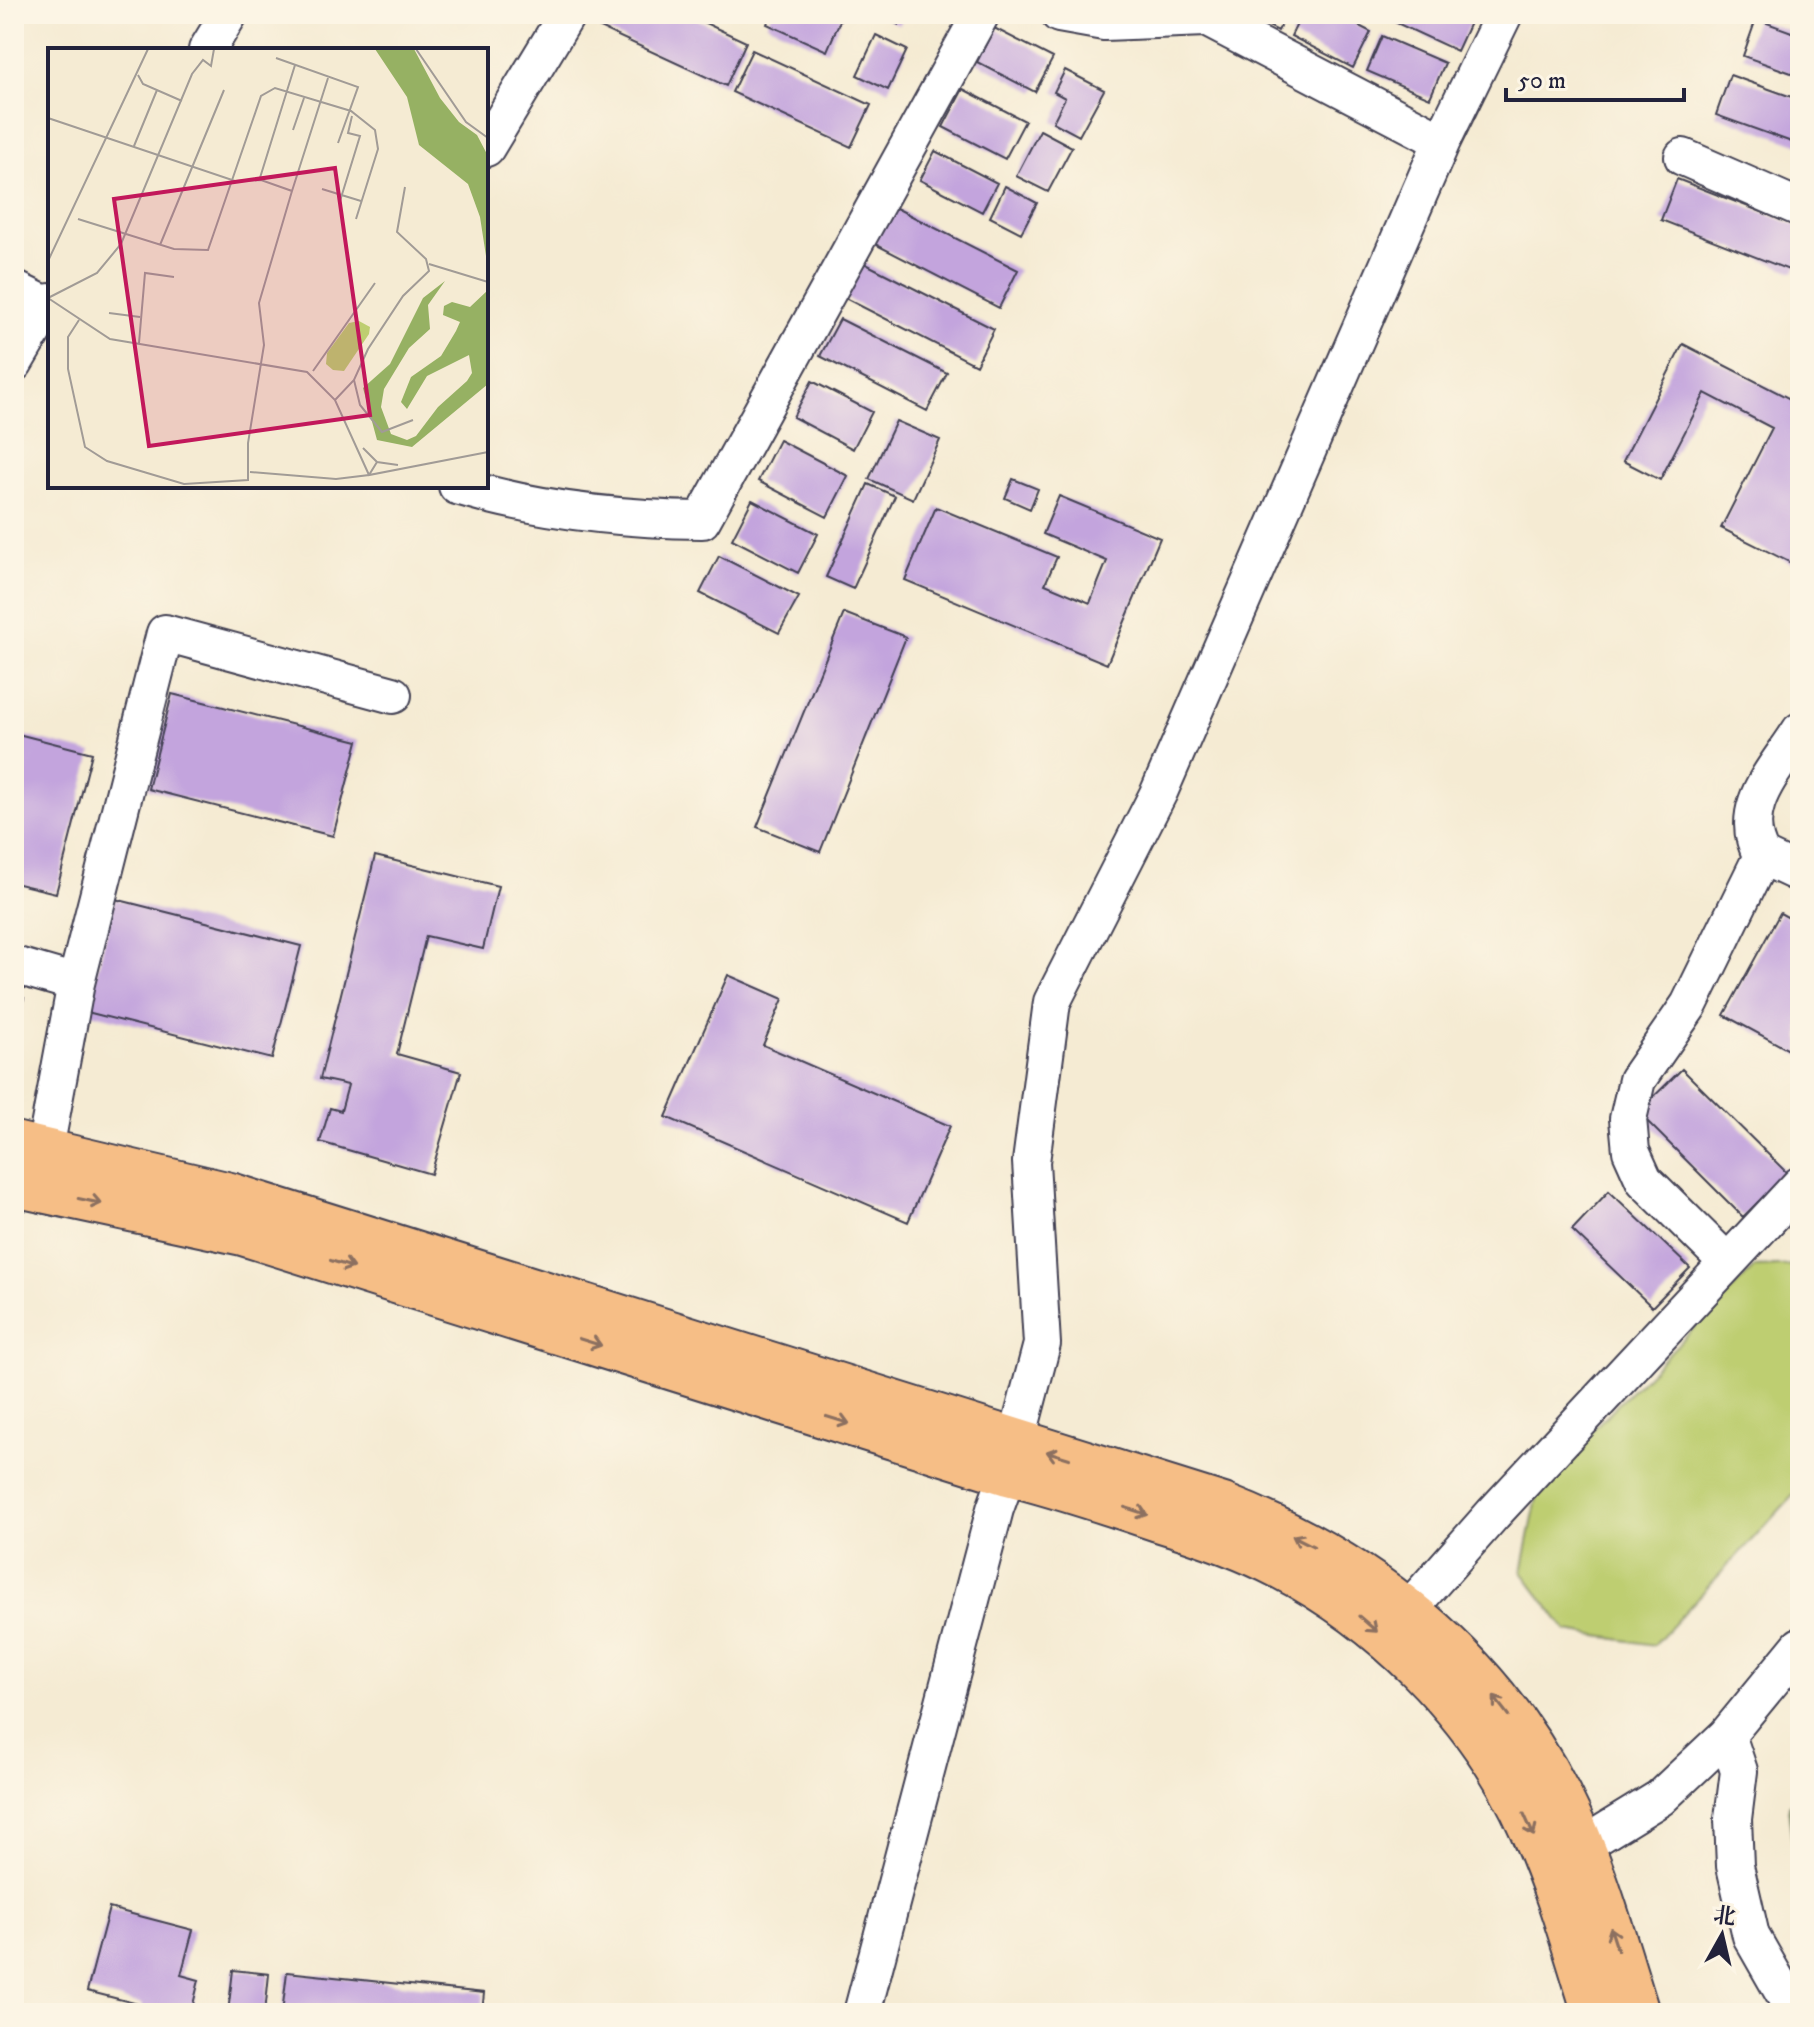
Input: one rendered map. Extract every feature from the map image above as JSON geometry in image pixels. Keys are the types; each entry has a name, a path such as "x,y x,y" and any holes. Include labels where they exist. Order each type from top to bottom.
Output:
{"main road":[{"path":"28,1167 243,1233 1012,1457 1223,1506 1266,1523 1348,1566 1408,1610 1456,1653 1515,1724 1560,1797 1564,1857 1595,2013"},
{"path":"1012,1457 1067,1488 1202,1532 1283,1567 1357,1614 1423,1672 1480,1739 1522,1808 1564,1857 1591,1868 1637,2013"}],"street":[{"path":"208,48 229,14"},
{"path":"488,145 567,14"},
{"path":"465,488 584,513 638,519 702,520 981,14"},
{"path":"1059,14 1104,22 1189,16 1206,18 1442,141"},
{"path":"862,2013 995,1509 1042,1344 1031,1162 1052,1002 1159,792 1442,141 1504,14"},
{"path":"1683,157 1800,208"},
{"path":"14,289 48,305"},
{"path":"14,363 48,307"},
{"path":"28,1167 165,633 393,695"},
{"path":"1800,731 1753,809 1752,832 1762,856 1800,874"},
{"path":"1727,1262 1644,1180 1631,1151 1628,1119 1637,1080 1689,1005 1762,856"},
{"path":"14,965 76,983"},
{"path":"1408,1610 1800,1185"},
{"path":"1564,1857 1660,1798 1727,1735 1800,1646"},
{"path":"1727,1735 1739,1771 1733,1819 1735,1866 1751,1936 1795,2013"}],"green space":[{"path":"1800,1265 1800,1488 1654,1645 1567,1631 1522,1572 1540,1482 1755,1267"},
{"path":"1800,1797 1800,1904 1788,1806"}],"building":[{"path":"599,14 686,14 746,42 726,86 594,25"},
{"path":"771,14 842,16 827,51 767,24"},
{"path":"877,14 905,14 899,25"},
{"path":"1246,14 1287,14 1278,31"},
{"path":"1302,14 1336,14 1371,32 1353,68 1291,36"},
{"path":"1390,14 1474,14 1457,51 1388,19"},
{"path":"1756,19 1800,35 1800,76 1743,56"},
{"path":"994,28 1053,58 1035,92 977,62"},
{"path":"876,35 907,50 888,90 857,75"},
{"path":"1382,36 1445,63 1430,98 1367,71"},
{"path":"752,50 871,105 851,147 732,92"},
{"path":"1065,70 1104,90 1079,136 1053,122 1065,98 1054,92"},
{"path":"1730,75 1800,100 1800,145 1716,115"},
{"path":"963,89 1025,121 1005,159 943,127"},
{"path":"1040,130 1072,147 1048,192 1016,176"},
{"path":"935,151 997,183 982,212 920,180"},
{"path":"1677,179 1800,227 1800,257 1794,272 1661,220"},
{"path":"1005,186 1037,203 1021,233 990,217"},
{"path":"892,206 1018,270 999,308 873,243"},
{"path":"862,262 994,329 976,365 843,297"},
{"path":"840,319 947,373 927,411 820,356"},
{"path":"1683,344 1800,404 1800,557 1795,565 1721,528 1772,428 1705,393 1660,480 1623,461"},
{"path":"812,381 872,412 853,449 793,417"},
{"path":"896,421 940,440 913,499 869,479"},
{"path":"779,440 848,476 827,517 758,481"},
{"path":"1013,479 1038,489 1030,509 1005,498"},
{"path":"868,484 895,496 853,589 826,577"},
{"path":"1059,496 1160,538 1107,664 905,580 936,507 1057,557 1045,584 1090,603 1107,561 1043,534"},
{"path":"752,500 818,534 798,573 732,539"},
{"path":"719,556 799,597 779,633 700,593"},
{"path":"844,613 906,637 820,852 757,827"},
{"path":"172,694 358,741 333,836 148,789"},
{"path":"14,733 92,753 56,893 14,883"},
{"path":"375,856 498,886 483,949 426,936 397,1054 461,1072 431,1174 320,1142 330,1108 341,1111 348,1085 320,1079"},
{"path":"115,899 301,946 272,1059 87,1012"},
{"path":"1780,913 1800,924 1800,1056 1724,1015"},
{"path":"728,975 783,999 763,1045 950,1126 908,1222 666,1117"},
{"path":"14,996 24,998 15,1032 14,1032"},
{"path":"1682,1069 1787,1173 1743,1217 1638,1112"},
{"path":"1609,1191 1690,1268 1652,1307 1572,1230"},
{"path":"109,1908 193,1930 181,1975 199,1980 191,2013 140,2013 142,2005 87,1991"},
{"path":"233,1970 269,1974 265,2013 228,2013"},
{"path":"287,1972 484,1993 482,2013 282,2013"}]}
